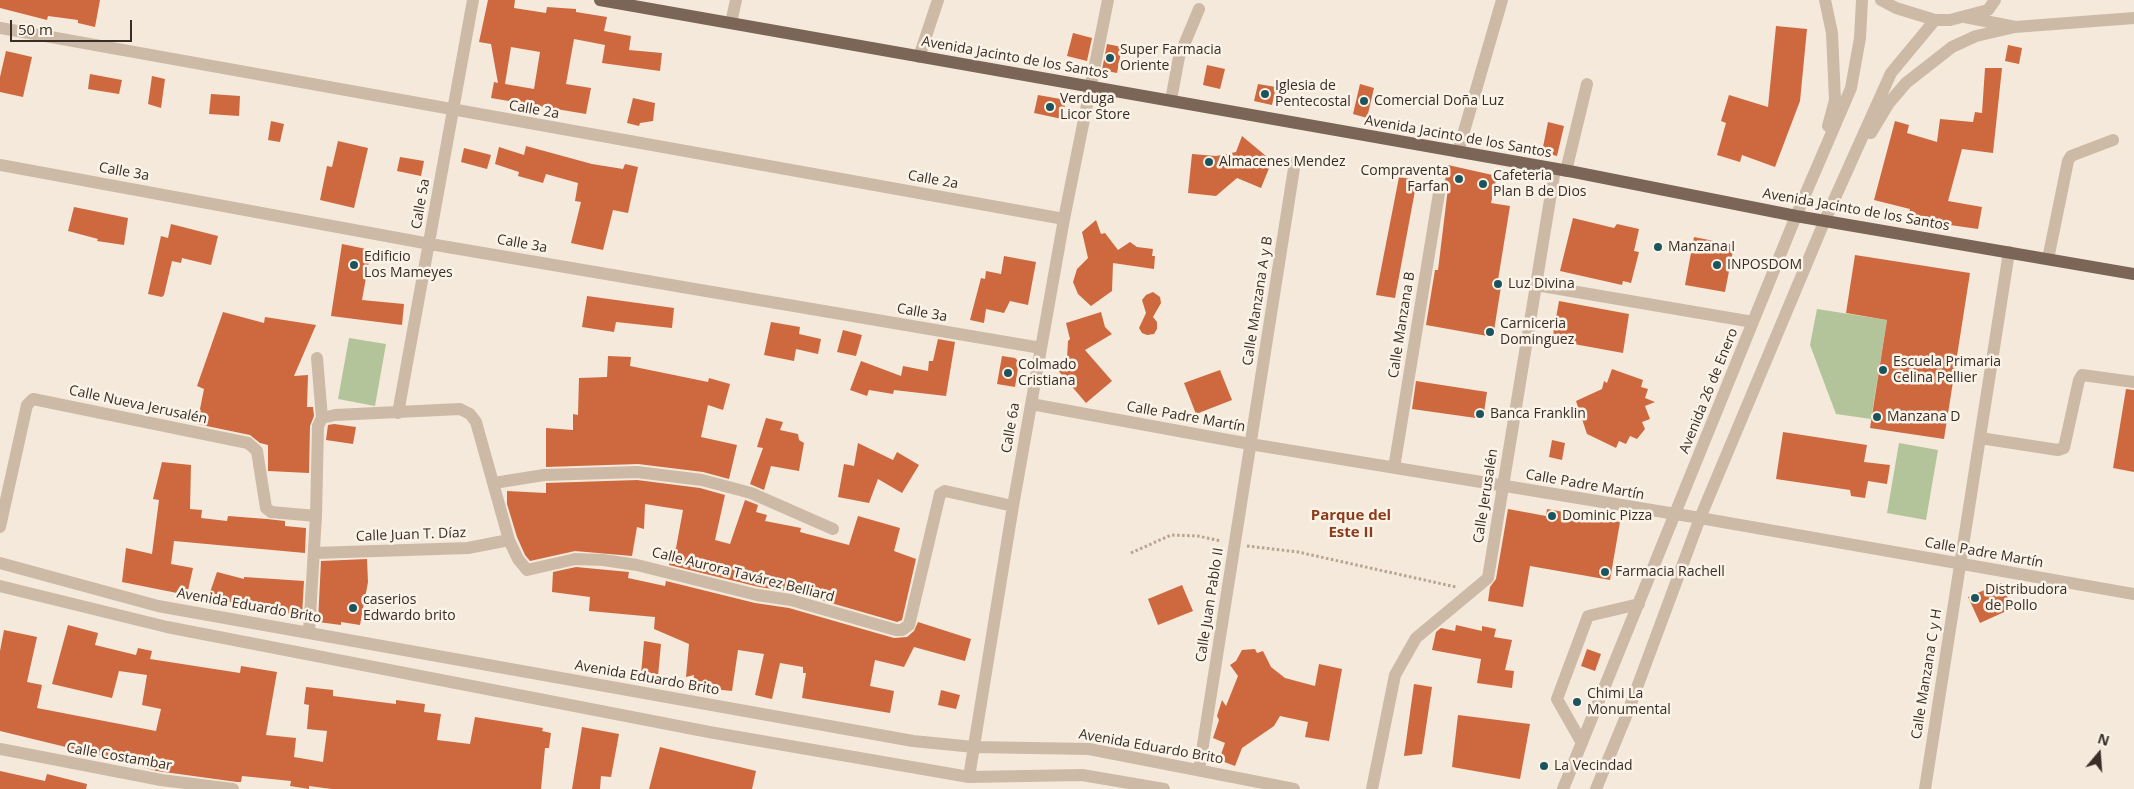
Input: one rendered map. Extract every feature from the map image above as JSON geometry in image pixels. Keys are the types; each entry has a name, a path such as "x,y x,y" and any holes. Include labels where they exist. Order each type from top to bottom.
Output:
{"main road":[{"name":"Avenida Jacinto de los Santos","path":"600,0 1091,85 1560,170 1796,216 2134,274"}],"street":[{"name":"Calle 5a","path":"398,413 430,244 472,0"},
{"path":"731,23 736,0"},
{"path":"919,56 938,0"},
{"name":"Calle 6a","path":"969,778 1013,506 1064,219 1108,0"},
{"path":"1458,152 1502,0"},
{"path":"1817,166 1835,100 1832,34 1825,0"},
{"name":"Avenida 26 de Enero","path":"1563,789 1796,216 1851,88 1860,38 1862,0"},
{"path":"1881,0 1896,8 1935,20 1965,17 1988,10 1995,0"},
{"path":"1171,100 1178,57 1199,9"},
{"path":"1965,17 2014,27"},
{"path":"1852,163 1889,103 1906,83 1952,47 1976,36 2014,27 2134,18"},
{"path":"1596,789 1629,709 1700,518 1825,220 1891,73 1935,20"},
{"name":"Calle 2a","path":"0,28 1064,219"},
{"name":"Calle Jerusalén","path":"1372,789 1395,675 1416,638 1488,578 1536,285 1560,170 1587,84"},
{"path":"2048,259 2068,161 2071,156 2113,140"},
{"name":"Calle Manzana A y B","path":"1250,444 1295,162"},
{"name":"Calle 3a","path":"0,165 430,244 1041,348"},
{"name":"Calle Manzana B","path":"1394,468 1440,188"},
{"name":"Calle Manzana C y H","path":"1925,789 2009,252"},
{"path":"1536,285 1753,322"},
{"path":"310,632 318,426 322,418 317,358"},
{"path":"1980,438 2058,450 2064,448 2079,380 2082,375 2134,382"},
{"name":"Calle Nueva Jerusalén","path":"0,527 27,405 33,399 248,443 257,451 266,508 271,512 316,516"},
{"name":"Calle Padre Martín","path":"1031,404 1250,444 1675,516 1700,518 2134,594"},
{"name":"Calle Aurora Tavárez Belliard","path":"398,413 460,409 470,414 476,422 509,540 518,559 527,570 574,559 603,560 637,565 757,595 791,600 902,630 909,625 940,494 945,491 1013,506"},
{"path":"322,418 335,415 398,413"},
{"name":"Calle Juan Pablo II","path":"1199,770 1250,444"},
{"path":"494,483 544,475 637,472 702,480 751,493 833,529"},
{"name":"Calle Juan T. Díaz","path":"314,553 468,548 509,540"},
{"name":"Avenida Eduardo Brito","path":"0,563 158,606 912,741 974,747 1088,749 1294,789"},
{"path":"0,586 167,627 709,732 969,778 1082,775 1164,789"},
{"path":"1582,743 1557,699 1588,616 1639,604"},
{"name":"Calle Costambar","path":"0,749 160,784 233,789"}],"path":[{"path":"1131,553 1170,535 1198,536 1234,545 1298,552 1473,590"}],"green space":[{"path":"1817,309 1887,320 1871,419 1836,414 1810,345"},
{"path":"349,338 386,344 375,406 338,399"},
{"path":"1899,443 1938,450 1926,520 1887,513"}],"building":[{"path":"0,0 100,0 95,27 78,23 78,20 48,16 47,20 0,8"},
{"path":"488,0 515,0 514,8 546,13 547,7 576,9 576,12 607,17 604,31 631,36 629,50 662,53 660,71 602,63 605,45 574,39 566,84 591,88 586,114 491,98 494,82 498,83 491,44 479,42","holes":["511,47 540,52 534,89 505,84"]},
{"path":"1776,26 1807,29 1800,101 1775,167 1742,155 1740,162 1717,155 1726,123 1721,121 1729,95 1768,107"},
{"path":"1073,33 1092,38 1087,61 1067,56"},
{"name":"Super Farmacia Oriente","path":"1107,44 1122,47 1117,73 1102,70"},
{"path":"2008,45 2022,48 2019,64 2005,61"},
{"path":"6,51 32,57 23,97 0,92 0,77"},
{"path":"1207,65 1225,69 1220,89 1203,85"},
{"path":"1985,68 2002,68 1993,153 1962,149 1948,201 1982,207 1978,229 1908,219 1910,209 1874,200 1895,121 1909,125 1907,133 1937,142 1940,119 1973,122 1975,112 1982,113"},
{"path":"90,74 122,80 119,94 88,89"},
{"path":"152,76 165,79 161,108 148,104"},
{"name":"Iglesia de Pentecostal","path":"1258,84 1276,87 1272,105 1254,101"},
{"name":"Comercial Doña Luz","path":"1360,84 1374,88 1367,118 1353,114"},
{"path":"211,94 240,96 239,116 209,114"},
{"name":"Verduga Licor Store","path":"1038,95 1066,100 1062,119 1034,113"},
{"path":"633,98 655,103 653,121 640,123 639,126 627,123"},
{"path":"271,121 284,124 280,142 268,140"},
{"path":"1548,122 1564,126 1557,156 1542,152"},
{"path":"1242,136 1272,161 1261,188 1237,178 1216,196 1188,193 1192,154 1216,156 1236,152"},
{"path":"338,141 368,148 354,208 320,200 327,166 332,167"},
{"path":"526,146 592,164 623,169 625,164 638,167 628,213 613,210 603,250 571,243 581,202 575,201 578,183 546,174 543,183 518,176 519,172 495,164 499,147 524,155"},
{"path":"464,148 491,155 487,169 461,162"},
{"path":"400,157 424,161 421,176 397,171"},
{"path":"1448,165 1497,176 1491,203 1510,206 1498,280 1502,280 1493,337 1426,325 1435,270 1438,270 1448,188 1445,181"},
{"path":"1399,177 1417,180 1395,298 1376,295"},
{"path":"74,207 128,218 124,245 97,241 98,239 68,231"},
{"path":"1573,218 1614,228 1617,224 1639,229 1634,251 1639,252 1631,283 1623,281 1622,285 1560,271"},
{"path":"1096,220 1101,234 1105,233 1118,250 1130,242 1137,247 1153,249 1152,256 1155,256 1154,269 1113,263 1112,291 1091,306 1078,294 1073,282 1077,269 1088,258 1082,232"},
{"path":"171,224 218,236 211,265 182,258 181,263 172,261 164,295 162,297 148,294 161,236 168,238"},
{"path":"1694,237 1734,245 1725,292 1685,285"},
{"path":"342,244 371,250 362,300 404,304 402,325 331,316"},
{"path":"1855,255 1970,273 1944,439 1870,428 1887,320 1846,313"},
{"path":"1004,256 1036,262 1028,305 1010,301 1004,313 986,309 984,323 970,320 981,278 985,279 986,271 1001,274"},
{"path":"1153,292 1160,297 1161,303 1153,317 1157,322 1157,329 1154,334 1147,335 1142,333 1139,328 1146,313 1142,300 1146,295"},
{"path":"587,296 674,308 672,328 616,322 614,332 582,327"},
{"path":"1559,301 1629,314 1623,353 1552,340"},
{"path":"223,312 264,323 265,317 316,325 294,376 308,375 307,407 313,407 314,416 310,426 309,473 268,471 268,445 260,443 250,435 197,424 204,389 197,386"},
{"path":"1101,312 1105,327 1112,334 1085,350 1112,381 1086,403 1056,368 1067,358 1068,341 1070,339 1066,323"},
{"path":"771,322 800,327 799,334 821,339 818,354 796,349 794,361 764,355"},
{"path":"843,330 862,335 856,356 837,352"},
{"path":"938,339 955,342 946,396 894,390 893,394 869,390 867,396 850,390 861,361 901,376 903,366 928,371 929,361 933,361"},
{"path":"608,356 631,357 630,366 708,382 709,378 730,384 723,410 708,405 701,437 737,445 729,479 703,472 638,464 546,467 546,428 573,430 573,414 578,415 579,378 607,377"},
{"name":"Colmado Cristiana","path":"1002,356 1015,358 1019,362 1015,387 997,384"},
{"path":"1612,369 1643,380 1641,387 1648,389 1645,398 1655,402 1645,406 1650,419 1642,422 1645,429 1637,439 1630,436 1626,444 1619,441 1616,448 1587,434 1576,401 1602,389 1604,381 1607,383"},
{"path":"1220,370 1232,400 1196,414 1184,383"},
{"path":"1416,381 1487,392 1483,419 1412,409"},
{"path":"2126,389 2134,390 2134,472 2113,468"},
{"path":"766,418 783,422 780,430 798,434 799,440 804,443 799,471 771,466 764,490 750,484 763,448 757,447"},
{"path":"328,425 356,427 353,444 326,440"},
{"path":"1783,432 1867,445 1864,462 1890,465 1887,484 1868,481 1865,498 1851,496 1850,490 1776,479"},
{"path":"1552,440 1565,443 1562,460 1549,457"},
{"path":"858,443 893,460 897,452 919,465 902,493 878,479 869,503 838,497 844,464 854,466"},
{"path":"162,462 191,465 190,509 202,510 201,518 227,521 228,516 267,519 285,521 285,526 306,528 305,553 174,541 171,564 193,568 187,595 122,582 126,548 152,554 159,500 153,499"},
{"path":"637,480 700,488 725,495 715,540 730,544 745,500 758,505 756,512 767,515 765,521 801,528 800,532 849,545 858,516 900,528 894,551 916,559 902,620 897,622 793,592 759,587 669,565 672,550 676,548 683,510 645,504 644,529 637,527 632,556 575,551 530,561 525,555 517,537 507,504 507,491 546,493 546,483"},
{"path":"1508,509 1546,516 1547,509 1620,522 1610,580 1530,566 1523,607 1488,601 1490,587 1496,579"},
{"path":"367,559 368,582 360,625 341,622 341,625 318,622 321,561"},
{"path":"576,567 629,572 628,578 665,586 666,581 755,603 789,608 894,638 907,637 914,631 918,622 971,639 965,661 914,647 904,667 875,660 870,686 894,691 890,713 802,698 806,673 803,673 803,667 780,663 772,699 755,695 764,654 738,650 732,691 713,689 714,686 693,683 694,675 686,677 689,644 654,629 655,617 589,611 590,597 552,592 553,572"},
{"path":"217,572 244,579 244,577 304,581 302,616 208,598"},
{"path":"2001,583 2013,608 1980,623 1968,597"},
{"path":"1182,585 1193,611 1158,625 1148,599"},
{"path":"68,625 98,633 95,645 136,655 138,648 152,651 150,659 240,673 241,666 277,672 266,735 296,738 294,757 323,762 327,731 307,729 309,705 304,704 306,687 333,690 333,696 396,704 396,700 425,704 424,712 441,714 437,740 470,744 475,717 543,728 542,731 551,733 549,748 545,748 541,789 332,789 309,786 309,789 290,786 291,781 242,776 241,782 237,782 157,771 139,766 140,762 107,757 0,731 0,651 4,630 37,637 27,682 42,685 37,708 156,731 161,709 142,705 147,675 119,671 112,698 52,684"},
{"path":"1456,625 1482,631 1482,626 1496,629 1494,637 1512,640 1505,670 1514,671 1512,688 1477,683 1481,659 1432,650 1436,632 1441,628 1455,631"},
{"path":"644,641 661,644 658,676 641,674"},
{"path":"1255,649 1257,653 1263,651 1271,667 1285,678 1315,686 1319,664 1342,669 1329,741 1305,737 1308,722 1280,716 1274,726 1242,748 1235,766 1219,760 1225,743 1213,738 1219,720 1217,716 1222,700 1226,706 1238,676 1230,665 1236,661 1242,650"},
{"path":"1587,649 1601,654 1595,671 1581,666"},
{"path":"1414,684 1432,687 1422,754 1404,756"},
{"path":"941,690 960,695 956,709 938,705"},
{"path":"1458,715 1530,724 1520,779 1452,767"},
{"path":"582,727 619,734 611,777 601,776 600,789 572,789"},
{"path":"660,747 756,771 752,789 649,789"},
{"path":"0,771 45,781 47,774 87,784 86,789 0,789"}],"place":[{"name":"Super Farmacia Oriente","path":"1110,58"},
{"name":"Iglesia de Pentecostal","path":"1265,94"},
{"name":"Comercial Doña Luz","path":"1364,101"},
{"name":"Verduga Licor Store","path":"1050,107"},
{"name":"Almacenes Mendez","path":"1209,162"},
{"name":"Compraventa Farfan","path":"1459,179"},
{"name":"Cafeteria Plan B de Dios","path":"1483,184"},
{"name":"Manzana I","path":"1658,247"},
{"name":"Edificio Los Mameyes","path":"354,265"},
{"name":"INPOSDOM","path":"1717,265"},
{"name":"Luz Divina","path":"1498,284"},
{"name":"Carniceria Dominguez","path":"1490,332"},
{"name":"Escuela Primaria Celina Pellier","path":"1883,370"},
{"name":"Colmado Cristiana","path":"1008,373"},
{"name":"Banca Franklin","path":"1480,414"},
{"name":"Manzana D","path":"1877,417"},
{"name":"Dominic Pizza","path":"1552,516"},
{"name":"Farmacia Rachell","path":"1605,572"},
{"name":"Distribudora de Pollo","path":"1975,598"},
{"name":"caserios Edwardo brito","path":"353,608"},
{"name":"Chimi La Monumental","path":"1577,702"},
{"name":"La Vecindad","path":"1544,766"}],"district":[{"name":"Parque del Este II","path":"1351,524"}]}
